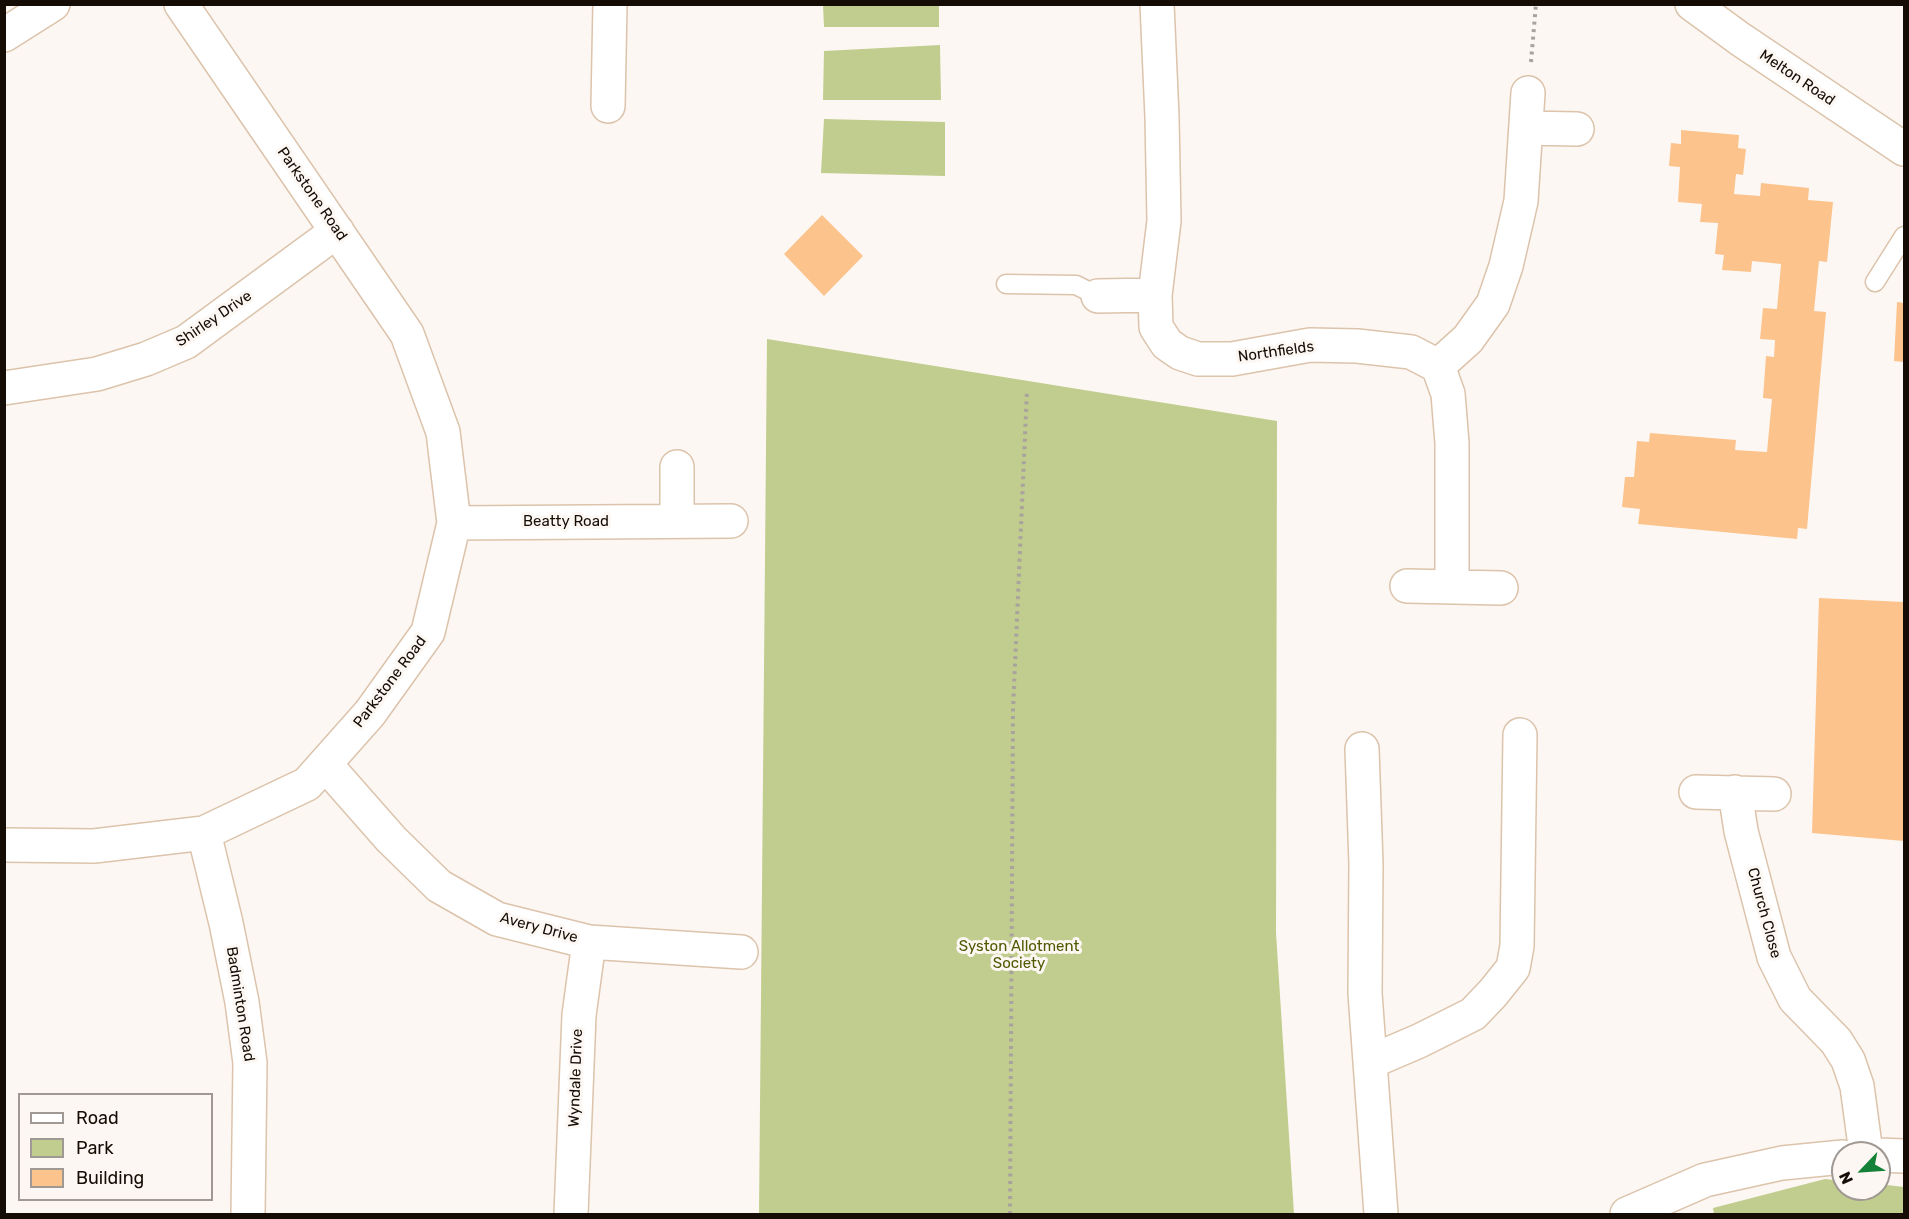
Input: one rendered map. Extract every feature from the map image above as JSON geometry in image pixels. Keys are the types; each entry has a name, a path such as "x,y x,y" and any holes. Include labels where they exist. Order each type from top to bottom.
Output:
{"street":[{"path":"4,35 53,4"},
{"name":"Parkstone Road","path":"4,845 94,846 204,833 307,784 370,713 428,632 454,523 443,432 407,334 181,4"},
{"path":"608,106 610,4"},
{"name":"Northfields","path":"1157,4 1164,221 1155,295 1156,327 1167,344 1180,353 1198,359 1232,359 1310,345 1357,346 1411,352 1438,366"},
{"name":"Melton Road","path":"1694,5 1740,39 1905,149"},
{"path":"1452,587 1452,443 1448,394 1438,366 1468,339 1493,304 1506,266 1521,201 1528,93"},
{"path":"1526,128 1577,129"},
{"name":"Shirley Drive","path":"4,388 97,374 146,359 186,342 337,231"},
{"path":"1098,296 1155,295"},
{"path":"676,467 677,521"},
{"name":"Beatty Road","path":"454,523 731,521"},
{"path":"1407,586 1501,588"},
{"path":"1370,1062 1473,1014 1513,968 1517,946 1520,735"},
{"path":"1362,749 1366,864 1365,993 1382,1215"},
{"name":"Avery Drive","path":"325,764 391,839 439,886 497,919 589,942 741,952"},
{"path":"1696,792 1774,794"},
{"name":"Church Close","path":"1735,792 1741,831 1774,957 1795,999 1836,1041 1848,1060 1857,1086 1864,1141"},
{"name":"Badminton Road","path":"204,833 226,922 242,1002 250,1063 248,1215"},
{"name":"Wyndale Drive","path":"571,1215 579,1015 589,942"},
{"path":"1627,1215 1705,1179 1782,1163 1831,1158"}],"lane":[{"path":"1875,282 1905,236"},
{"path":"1006,284 1076,285 1098,296"}],"path":[{"path":"1528,93 1536,4"},
{"path":"1010,1215 1013,710 1027,390"}],"green space":[{"path":"823,5 939,5 939,27 824,27"},
{"path":"940,45 941,100 823,100 824,51"},
{"path":"824,119 945,122 945,176 821,173"},
{"name":"Syston Allotment Society","path":"767,339 1277,421 1276,933 1294,1214 759,1214"},
{"path":"1825,1179 1831,1180 1831,1201 1891,1201 1891,1185 1904,1187 1904,1214 1714,1214 1713,1208"}],"building":[{"path":"1681,130 1739,135 1738,148 1746,149 1743,175 1736,174 1734,194 1760,196 1761,183 1809,188 1808,200 1833,202 1827,262 1819,261 1814,311 1826,312 1807,529 1798,528 1797,539 1638,524 1640,509 1622,507 1625,477 1634,477 1637,441 1649,442 1650,433 1736,440 1735,450 1767,452 1772,399 1763,398 1766,356 1774,357 1775,340 1760,339 1763,308 1777,309 1781,264 1752,261 1751,272 1722,270 1724,255 1715,254 1718,223 1700,222 1702,204 1678,202 1680,167 1669,166 1671,143 1681,144"},
{"path":"822,215 863,256 824,296 784,254"},
{"path":"1897,302 1904,303 1904,362 1894,361"},
{"path":"1819,598 1904,602 1904,841 1812,833"}]}
